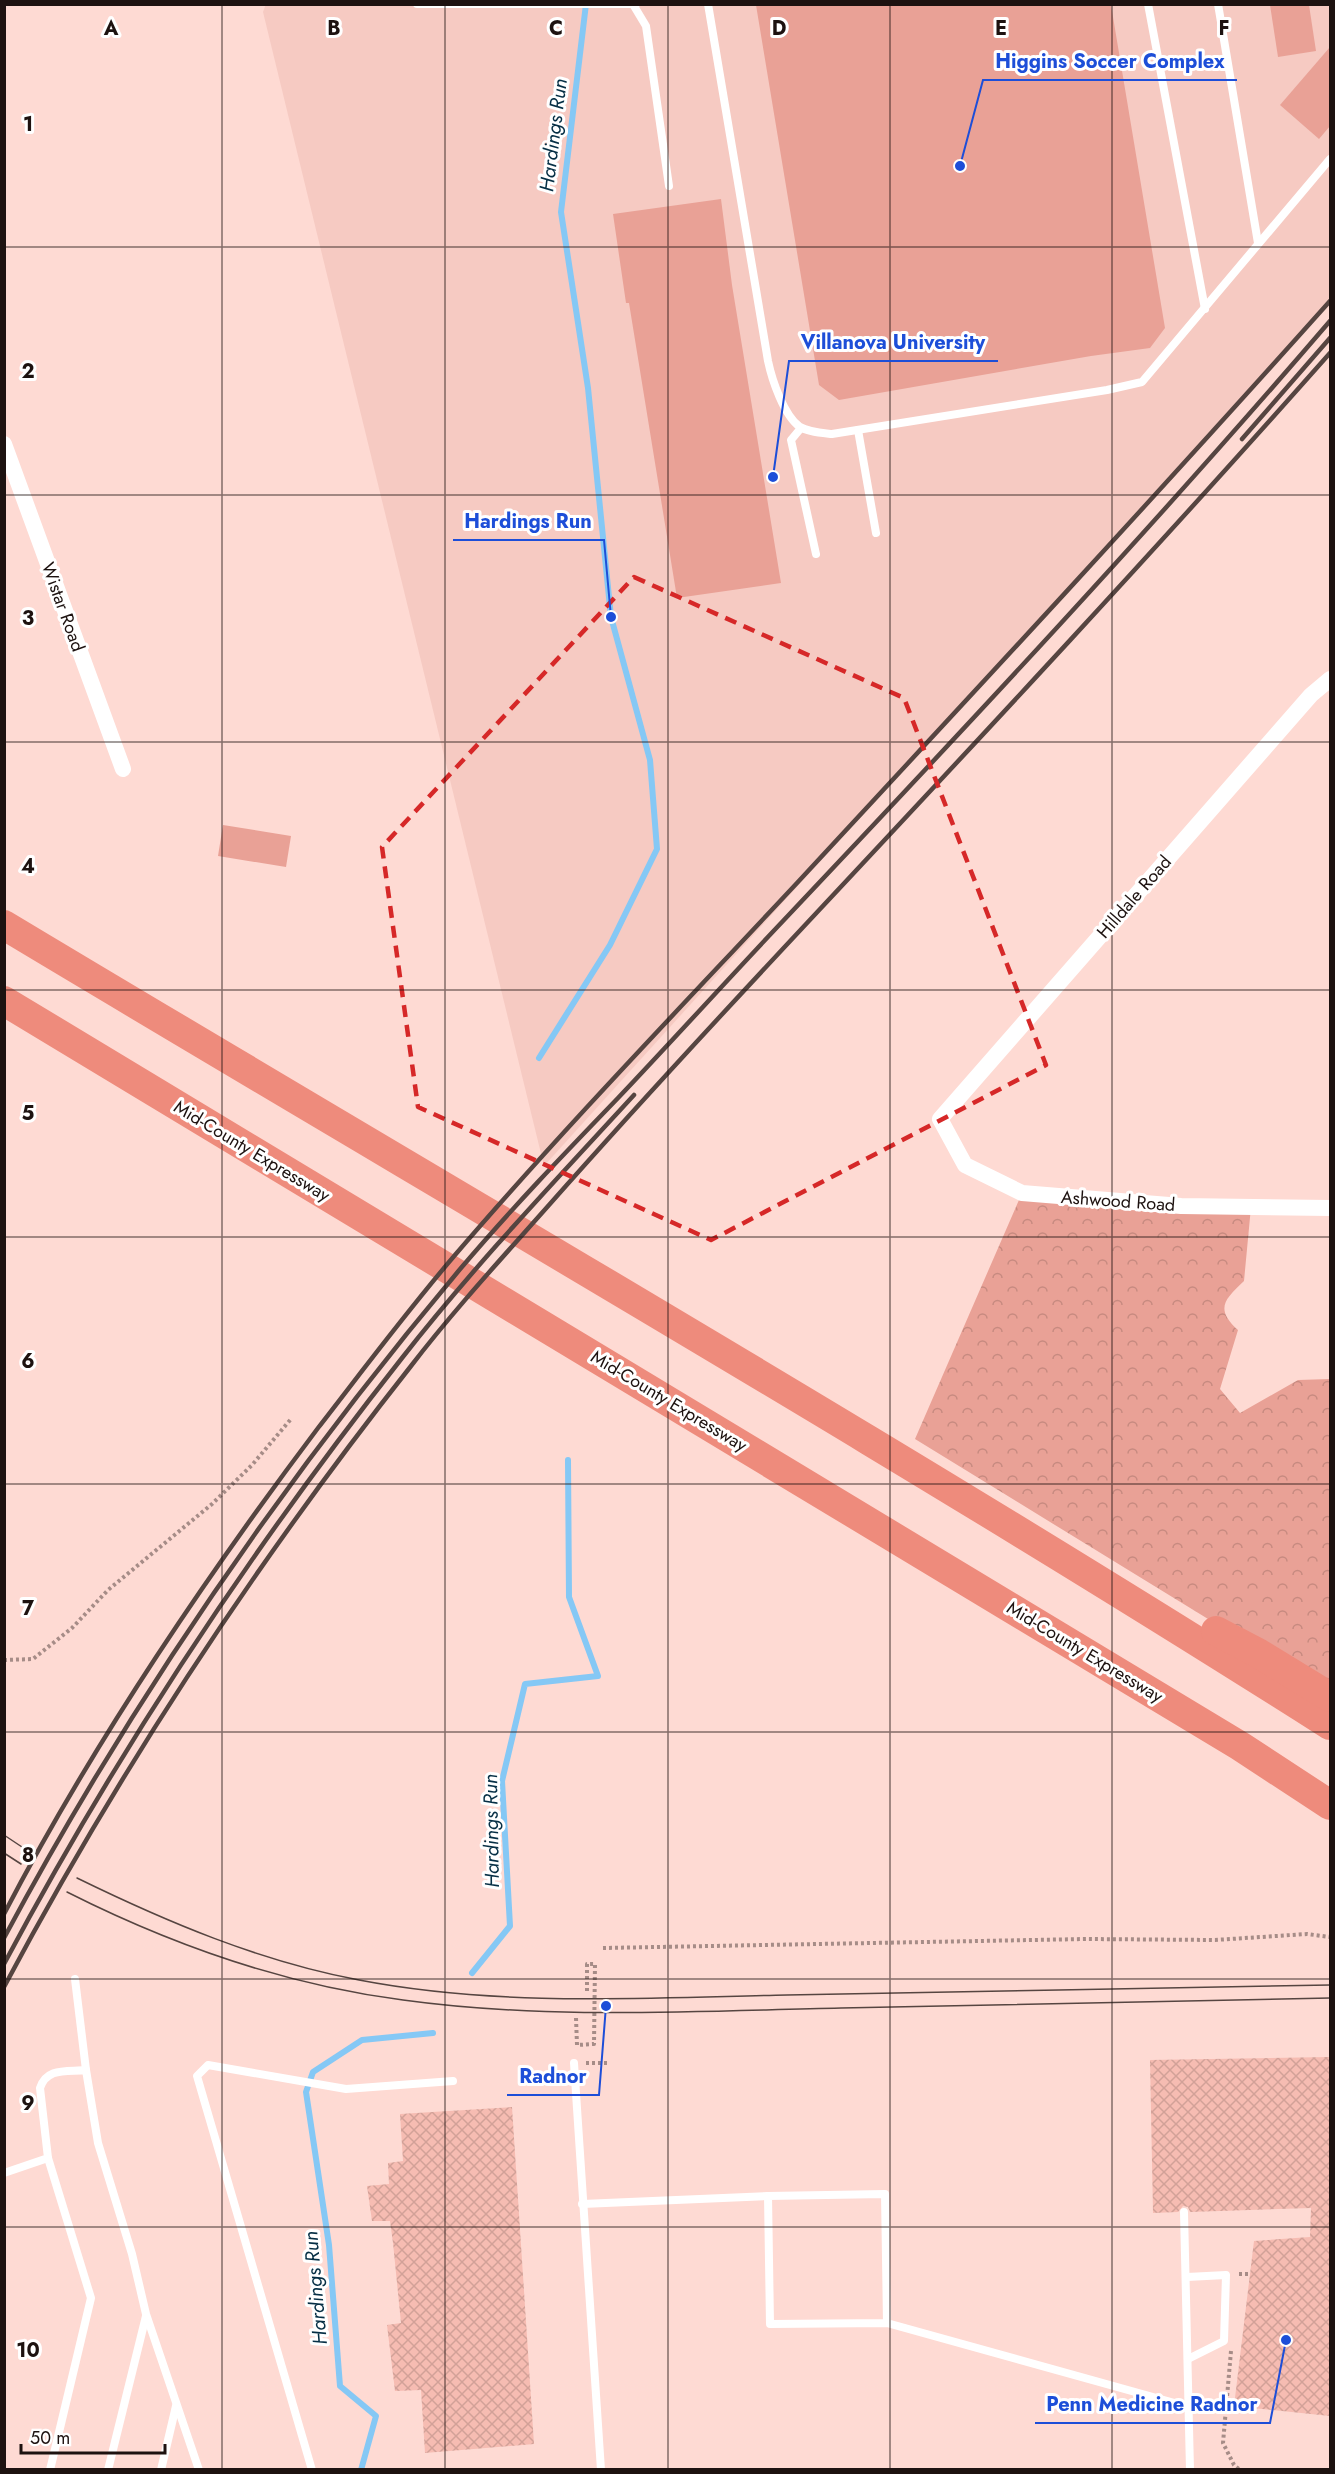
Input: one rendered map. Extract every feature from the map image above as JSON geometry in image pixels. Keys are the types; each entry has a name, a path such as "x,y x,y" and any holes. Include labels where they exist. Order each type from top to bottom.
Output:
{"highway":[{"path":"4,925 714,1347 1174,1625 1330,1725"},
{"name":"Mid-County Expressway","path":"4,1001 1230,1740 1330,1805"},
{"path":"1074,1566 1161,1602 1258,1653 1330,1697"}],"street":[{"name":"Wistar Road","path":"4,444 123,769"},
{"name":"Hilldale Road","path":"940,1119 1311,694 1330,679"},
{"name":"Ashwood Road","path":"940,1119 965,1165 1022,1193 1181,1206 1330,1208"}],"lane":[{"path":"417,4 635,5 646,26 669,186"},
{"path":"708,4 768,361 773,383 789,415 801,428 832,434 1107,390 1142,382 1330,159"},
{"path":"1149,4 1205,309"},
{"path":"1218,4 1258,243"},
{"path":"801,428 791,441 816,554"},
{"path":"858,430 876,533"},
{"path":"75,1979 98,2143 132,2254 146,2314 199,2469"},
{"path":"574,2063 601,2469"},
{"path":"312,2469 197,2076 208,2065 346,2089 453,2081"},
{"path":"50,2469 91,2298 48,2158 40,2088 43,2079 50,2073 86,2070"},
{"path":"4,2173 48,2158"},
{"path":"582,2204 768,2196 885,2194 887,2323"},
{"path":"768,2196 770,2324 887,2323 1189,2407"},
{"path":"1184,2212 1190,2469"},
{"path":"1187,2277 1226,2275 1224,2341 1188,2359"},
{"path":"108,2469 146,2314"},
{"path":"161,2469 177,2404"}],"path":[{"path":"4,1660 33,1659 72,1628 108,1590 212,1504 252,1465 291,1419"},
{"path":"603,1948 1074,1940 1215,1940 1307,1935 1330,1937"},
{"path":"576,2018 577,2045 594,2044 595,1964 587,1964 587,1992"},
{"path":"574,2063 608,2063"},
{"path":"1238,2285 1239,2274 1250,2274"},
{"path":"1232,2343 1223,2444 1234,2465 1240,2469"}],"highlighted area":[{"path":"634,577 904,698 1046,1065 711,1240 418,1107 382,847"}],"shaded area":[{"path":"266,4 1330,5 1330,299 544,1166 263,12"}],"green space":[{"path":"756,5 1111,5 1165,328 1150,348 1091,356 839,400 819,385"},
{"path":"1270,5 1309,5 1316,51 1278,57"},
{"path":"1330,47 1330,126 1319,139 1280,105"},
{"path":"721,199 732,285 781,583 677,598 629,303 626,303 613,214"},
{"path":"223,825 291,836 286,867 218,856"},
{"path":"1022,1193 1251,1207 1244,1281 1227,1299 1225,1305 1226,1316 1238,1330 1220,1389 1240,1413 1298,1380 1330,1379 1330,1694 915,1439"}],"building":[{"path":"1330,2057 1330,2416 1234,2406 1254,2241 1310,2237 1311,2208 1190,2212 1188,2207 1183,2206 1178,2212 1153,2213 1150,2060"},
{"path":"512,2107 534,2444 425,2453 421,2390 395,2391 387,2325 401,2323 390,2221 372,2221 367,2186 389,2184 388,2163 403,2161 400,2114"}],"waterway":[{"name":"Hardings Run","path":"539,1058 610,945 657,849 650,760 611,617 588,388 561,212 586,4"},
{"name":"Hardings Run","path":"472,1973 510,1926 502,1781 525,1684 598,1676 569,1597 568,1460"},
{"name":"Hardings Run","path":"361,2470 376,2416 340,2386 329,2245 306,2092 313,2072 362,2040 433,2033"}],"tram line":[{"path":"4,1835 28,1851"},
{"path":"4,1853 21,1864"},
{"path":"77,1878 179,1925 285,1962 359,1980 412,1989 465,1994 626,1999 1330,1985"},
{"path":"67,1892 189,1946 273,1973 359,1993 457,2006 622,2013 1330,1998"}],"railway":[{"path":"4,1914 74,1788 191,1604 318,1428 437,1276 581,1113 998,666 1330,301"},
{"path":"4,1938 105,1762 215,1591 334,1426 397,1346 518,1203 1060,624 1264,398 1330,321"},
{"path":"1242,439 1330,338"},
{"path":"4,1987 95,1825 194,1667 299,1514 427,1345 496,1264 645,1099 1070,640 1330,353"},
{"path":"4,1964 48,1884 140,1728 240,1577 293,1503 429,1324 515,1224 634,1095"}],"place":[{"name":"Higgins Soccer Complex","path":"960,166"},
{"name":"Villanova University","path":"773,477"},
{"name":"Hardings Run","path":"611,617"},
{"name":"Radnor","path":"606,2006"},
{"name":"Penn Medicine Radnor","path":"1286,2340"}]}
